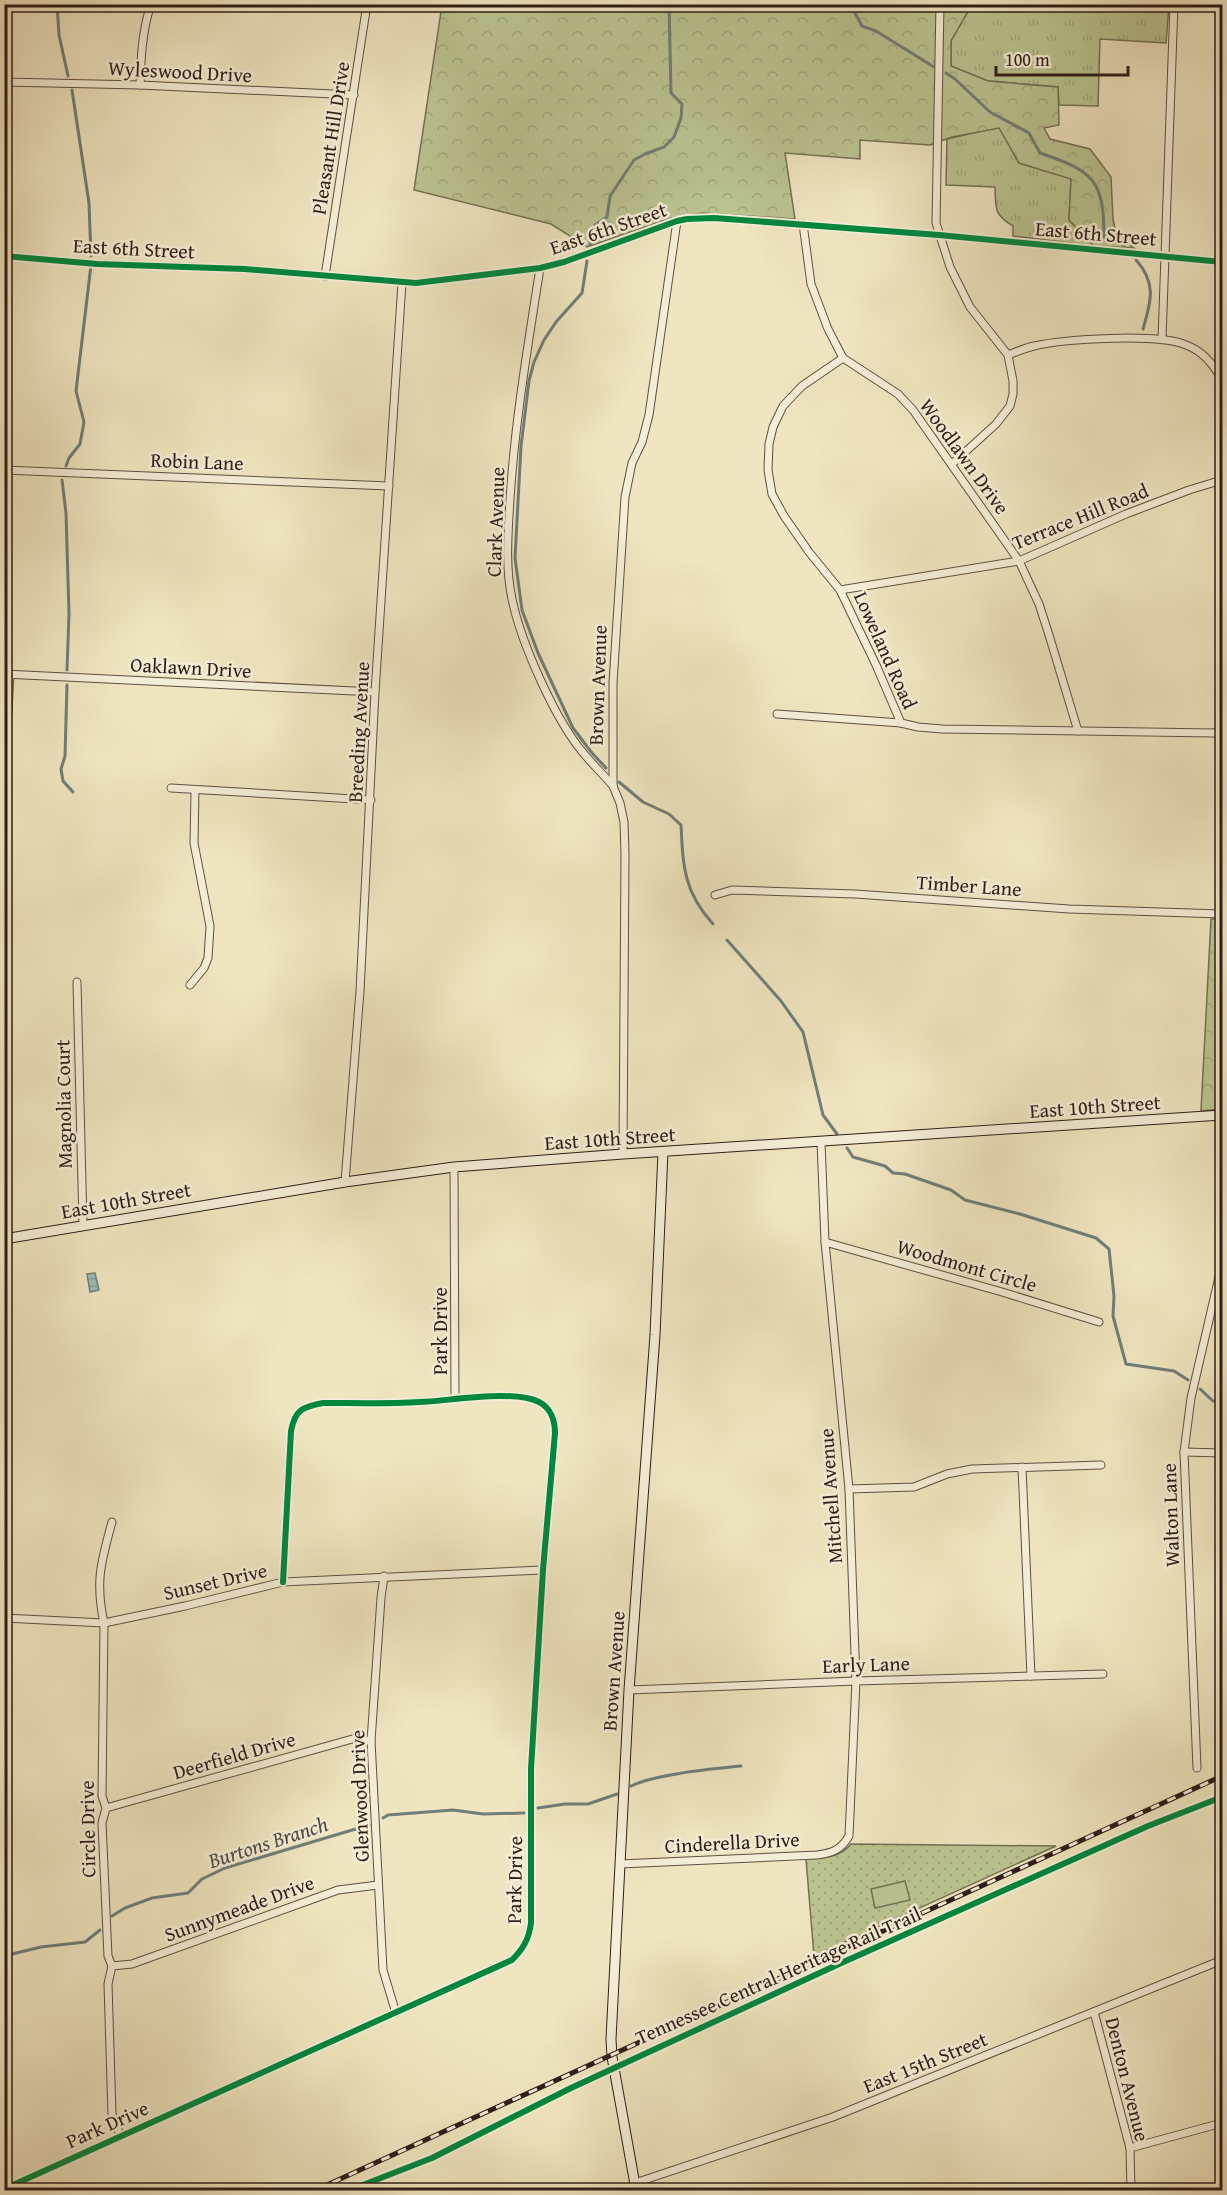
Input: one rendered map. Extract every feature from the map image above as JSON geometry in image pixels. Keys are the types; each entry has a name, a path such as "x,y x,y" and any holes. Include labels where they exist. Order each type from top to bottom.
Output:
{"main road":[{"name":"East 10th Street","path":"4,1239 345,1182 454,1167 1222,1115"},
{"name":"Brown Avenue","path":"635,2187 612,2057 611,2038 629,1690 655,1335 663,1152"}],"street":[{"path":"140,85 142,42 151,4"},
{"name":"Pleasant Hill Drive","path":"325,276 367,4"},
{"path":"940,4 936,212 939,235 950,267 970,307 1008,355 1013,381 1010,406 996,424 952,464"},
{"path":"1162,339 1174,4"},
{"name":"Wyleswood Drive","path":"5,84 140,85 354,95"},
{"name":"East 6th Street","path":"4,256 97,264 245,270 416,283 540,268 564,262 677,221 714,218 939,235 1222,262"},
{"name":"Brown Avenue","path":"624,1154 625,854 624,822 613,786 613,683 625,497 632,463 642,442 649,415 677,221"},
{"name":"Woodlawn Drive","path":"803,224 811,284 828,329 843,358 898,394 913,410 1019,561 1039,604 1078,731"},
{"name":"Clark Avenue","path":"540,268 519,404 507,567 512,601 541,681 561,719 584,754 613,786"},
{"name":"Breeding Avenue","path":"345,1182 359,1002 375,693 402,283"},
{"path":"1008,355 1034,346 1089,340 1162,339 1189,346 1203,355 1222,380"},
{"name":"Loweland Road","path":"843,358 802,386 783,406 773,427 769,444 768,470 772,494 784,516 840,590 901,723 942,729 1213,733 1222,731"},
{"name":"Robin Lane","path":"4,470 389,486"},
{"name":"Terrace Hill Road","path":"840,590 1019,561 1135,510 1222,480"},
{"path":"4,784 7,674"},
{"name":"Oaklawn Drive","path":"7,674 375,693"},
{"path":"777,714 901,723"},
{"path":"171,788 371,800"},
{"path":"190,985 204,968 208,958 210,926 194,843 195,790"},
{"name":"Timber Lane","path":"715,896 732,890 844,893 1069,909 1222,914"},
{"name":"Magnolia Court","path":"76,982 83,1225"},
{"name":"Mitchell Avenue","path":"821,1142 825,1242 849,1489 856,1681 850,1826 849,1836 843,1846"},
{"name":"Park Drive","path":"4,2189 512,1960 529,1938 531,1923 531,1769 555,1422 550,1412 541,1403 524,1397 455,1398 454,1167"},
{"name":"Woodmont Circle","path":"825,1242 1099,1322"},
{"name":"Walton Lane","path":"1197,1768 1184,1452 1191,1398 1222,1264"},
{"path":"283,1582 291,1431 293,1419 299,1410 323,1403 422,1402 455,1398"},
{"path":"1184,1452 1222,1453"},
{"path":"849,1489 914,1487 946,1474 972,1469 1101,1465"},
{"path":"1022,1467 1031,1676"},
{"name":"Circle Drive","path":"112,1522 99,1579 99,1598 104,1623 102,1796 106,1808 102,1824 108,1956 112,1966 108,1984 112,2114 120,2135"},
{"name":"Sunset Drive","path":"4,1618 104,1623 283,1582 543,1570"},
{"name":"Glenwood Drive","path":"384,1576 372,1741 383,1970 396,2013"},
{"name":"Early Lane","path":"629,1690 1104,1674"},
{"name":"Deerfield Drive","path":"106,1808 356,1738 372,1741"},
{"name":"Cinderella Drive","path":"620,1864 817,1855 831,1853 843,1846"},
{"name":"Sunnymeade Drive","path":"112,1966 132,1964 338,1890 378,1885"},
{"name":"East 15th Street","path":"635,2187 833,2117 1222,1960"},
{"name":"Denton Avenue","path":"1094,2012 1130,2148 1131,2190"},
{"path":"1130,2148 1222,2123"}],"green space":[{"path":"442,5 962,5 967,13 951,41 951,66 988,81 1058,87 1059,125 1044,128 1050,139 1090,149 1111,177 1116,233 1134,248 1094,246 1069,220 1071,179 1019,163 999,128 952,137 930,145 860,140 860,159 785,153 795,219 703,213 671,218 587,247 551,224 414,190"},
{"path":"962,5 1169,5 1166,43 1100,39 1098,106 1059,105 1058,87 988,81 951,66 951,41 967,13"},
{"path":"999,127 1019,163 1071,178 1069,220 1094,246 1013,236 1013,226 1002,218 997,210 995,187 946,185 947,139"},
{"path":"1211,919 1222,919 1222,1109 1201,1111"},
{"path":"851,1844 1056,1846 814,1956 806,1859 836,1855"},
{"path":"905,1881 910,1900 875,1908 871,1889"}],"water":[{"path":"95,1273 99,1290 90,1292 87,1274"}],"waterway":[{"path":"57,4 59,35 68,76"},
{"path":"590,245 595,225 607,217 610,196 634,160 664,147 674,137 681,118 682,104 671,93 669,4"},
{"path":"857,4 854,11 862,26 876,31 934,67"},
{"path":"946,73 990,112 1029,133 1040,153 1084,172 1098,190 1104,237 1119,241 1124,246"},
{"path":"72,90 89,203 91,256"},
{"path":"1136,260 1143,268 1150,285 1150,301 1143,329"},
{"path":"587,261 582,293 556,322 544,340 534,362 529,381 521,446 515,558 522,610 538,653 573,728 606,768"},
{"path":"66,466 80,444 84,422 76,391 91,265"},
{"path":"62,480 66,513 69,614 67,670"},
{"path":"67,685 65,756 61,769 63,781 73,792"},
{"path":"619,782 643,802 669,814 681,825 687,878 696,901 713,924"},
{"path":"727,940 781,1001 803,1032 823,1115 837,1134"},
{"path":"847,1148 853,1157 885,1166 893,1173 905,1174 951,1190 965,1200 1020,1214 1096,1238 1109,1249 1114,1296 1113,1316 1126,1364 1174,1371 1188,1380"},
{"path":"1200,1389 1213,1401 1222,1402"},
{"name":"Burtons Branch","path":"631,1786 669,1775 741,1766"},
{"name":"Burtons Branch","path":"538,1808 565,1804 588,1804 617,1794"},
{"name":"Burtons Branch","path":"383,1818 388,1815 453,1810 483,1814 524,1813"},
{"name":"Burtons Branch","path":"112,1916 125,1908 152,1898 188,1893 202,1879 225,1868 369,1825"},
{"name":"Burtons Branch","path":"4,1956 41,1947 85,1942 100,1930"}],"railway":[{"path":"316,2190 1222,1776"}],"cycle path":[{"path":"4,256 97,264 245,269 416,283 540,268 564,262 677,221 714,218 939,235 1222,262"},
{"path":"4,2189 512,1960 527,1939 531,1923 531,1769 543,1570 555,1433 549,1411 539,1402 514,1396 408,1403 323,1403 305,1408 297,1414 291,1431 283,1582"},
{"name":"Tennessee Central Heritage Rail Trail","path":"350,2190 432,2158 571,2088 839,1964 1148,1826 1222,1797"}]}
